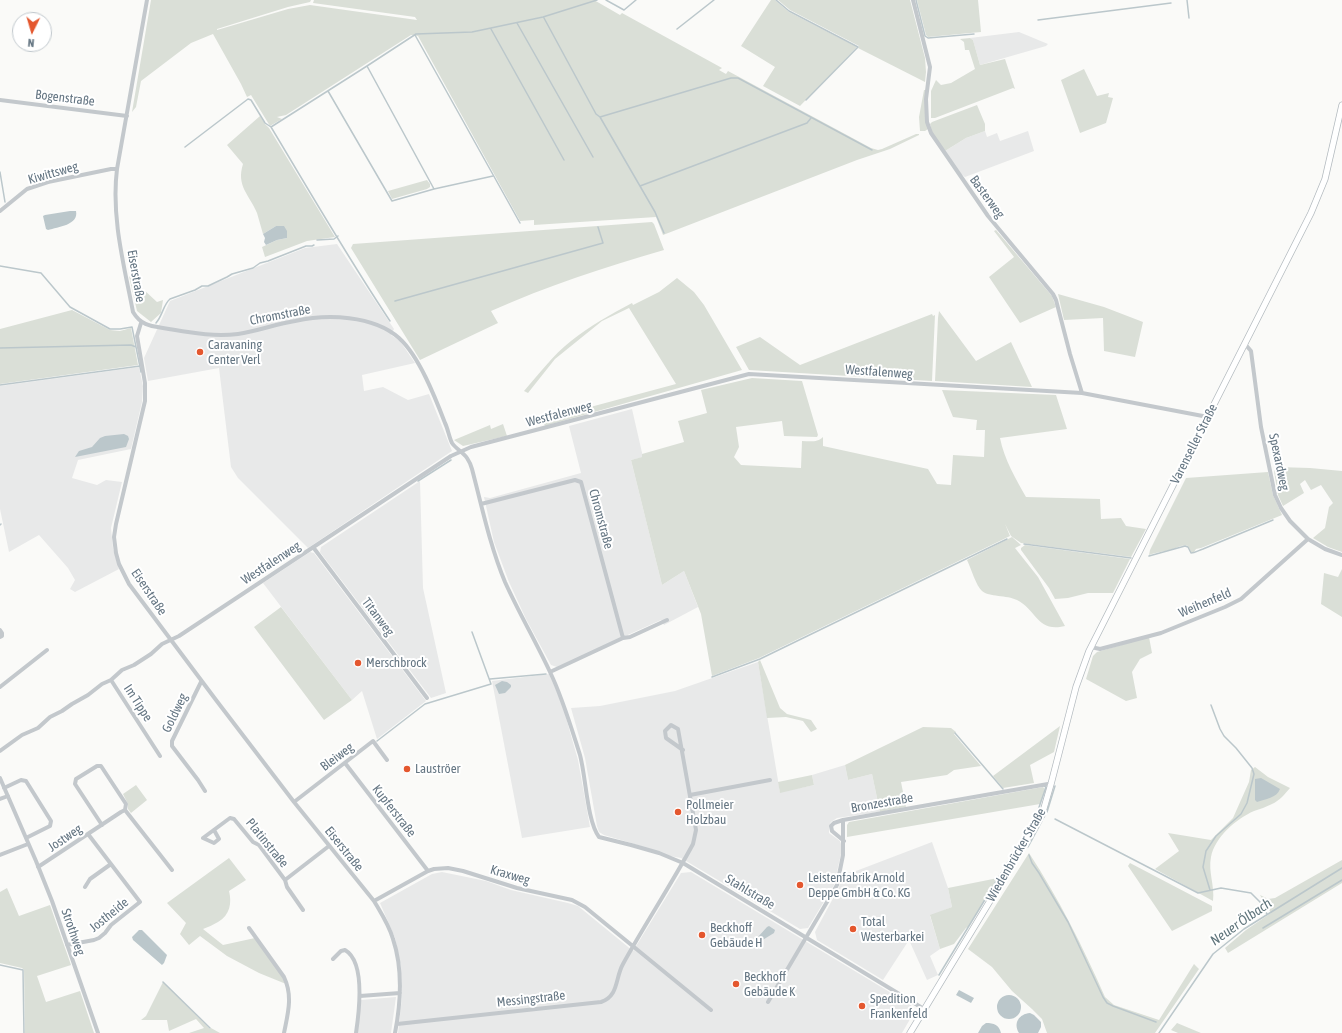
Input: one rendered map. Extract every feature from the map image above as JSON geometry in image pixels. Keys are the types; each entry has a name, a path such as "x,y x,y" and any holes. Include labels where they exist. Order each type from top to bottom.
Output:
{"main road":[{"name":"Varenseller Straße","path":"1051,784 1079,676 1091,647 1319,197 1325,179 1342,105"},
{"name":"Wiedenbrücker Straße","path":"910,1033 1042,815 1051,784"}],"street":[{"name":"Eiserstraße","path":"147,0 115,192 117,230 133,312 137,320 142,323 137,336 145,384 145,400 116,524 114,541 119,564 129,584 201,682 294,802 374,901 383,916 393,939 400,967 400,994 395,1033"},
{"name":"Basterweg","path":"913,0 930,67 926,99 927,122 931,133 988,216 1053,294 1082,393"},
{"name":"Bogenstraße","path":"0,100 127,116"},
{"name":"Kiwittsweg","path":"0,211 27,189 48,182 111,169 118,169"},
{"name":"Chromstraße","path":"142,323 150,326 197,334 223,335 262,330 295,320 336,316 366,321 385,328 399,338 412,353 426,378 446,423 452,442 468,458 491,542 505,582 550,672 565,706 581,760 592,822 599,838"},
{"name":"Spexardweg","path":"1245,344 1251,351 1261,427 1275,495 1281,508 1290,521 1308,539 1325,549 1342,555"},
{"name":"Westfalenweg","path":"0,751 22,735 38,728 50,717 88,695 102,684 111,680 122,670 134,665 151,654 162,644 460,451 471,447 749,374 1082,393 1208,416"},
{"name":"Chromstraße","path":"481,504 575,480 581,482 623,638"},
{"name":"Weihenfeld","path":"1091,647 1100,649 1161,633 1225,607 1241,599 1308,539"},
{"name":"Titanweg","path":"313,547 427,698"},
{"path":"550,672 623,638 630,637 667,620"},
{"path":"0,630 2,636 0,638"},
{"path":"0,687 47,650"},
{"name":"Im Tippe","path":"111,680 160,756"},
{"name":"Goldweg","path":"201,682 172,741 172,746 198,780 204,791"},
{"path":"683,750 666,738 665,731 671,725 678,729 683,750 696,830 693,844 683,863"},
{"name":"Bleiweg","path":"294,802 373,741 387,760"},
{"name":"Kupferstraße","path":"345,763 428,870"},
{"name":"Jostweg","path":"102,825 75,784 76,779 97,766 101,766 126,804 125,810 172,870"},
{"name":"Strothweg","path":"0,778 38,868 98,1033"},
{"path":"4,788 21,780 26,781 51,821 50,826 26,838"},
{"path":"690,795 770,780"},
{"name":"Wiedenbrücker Straße","path":"925,806 1051,784"},
{"path":"0,799 8,796"},
{"name":"Bronzestraße","path":"844,841 832,831 831,826 834,823 843,820 925,806"},
{"name":"Jostweg","path":"38,868 125,810"},
{"name":"Platinstraße","path":"214,830 230,818 234,819 253,842 259,845 303,910"},
{"name":"Bronzestraße","path":"806,938 837,885 843,855 843,820"},
{"name":"Jostheide","path":"67,945 99,938 106,933 111,925 140,902 88,834"},
{"name":"Stahlstraße","path":"599,838 632,845 659,853 683,863 924,1009"},
{"path":"0,855 28,844"},
{"name":"Platinstraße","path":"284,880 329,846"},
{"name":"Messingstraße","path":"397,1024 606,1000 611,998 620,969 683,863"},
{"path":"85,887 90,879 111,864"},
{"name":"Kraxweg","path":"374,901 428,870 443,868 456,870 518,888 572,900 584,907 633,946"},
{"path":"249,928 289,986 290,1000 284,1033"},
{"path":"768,1002 806,938"},
{"path":"633,946 711,1010"},
{"path":"333,959 341,951 345,950 349,952 356,966 360,996 356,1033"},
{"path":"360,996 400,994"}],"shaded area":[{"path":"151,0 311,0 310,2 288,7 217,30 288,9 310,5 417,20 415,17 313,3 314,0 594,0 620,15 622,13 722,68 719,70 726,74 728,71 871,148 878,150 882,149 916,134 919,135 890,149 857,160 663,235 656,217 534,225 534,220 520,221 418,36 411,35 286,115 277,117 282,119 270,126 251,95 247,97 213,34 191,43 141,81 136,107 132,112"},
{"path":"771,0 775,0 789,12 857,47 800,106 763,86 775,67 741,46"},
{"path":"778,0 910,0 925,58 925,82 858,48 859,46 790,10"},
{"path":"917,0 978,0 981,32 928,37 926,35"},
{"path":"1019,32 1048,44 1046,46 980,65 973,40 970,38"},
{"path":"970,38 973,40 980,65 1005,59 1015,89 1013,88 935,118 931,118 931,91 936,80 941,85 951,83 975,69 969,50 965,50 964,42 960,39"},
{"path":"1084,69 1097,96 1109,93 1108,97 1113,98 1106,123 1080,133 1061,80"},
{"path":"924,90 926,90 928,129 925,131 920,131 919,117"},
{"path":"977,105 985,124 985,131 966,138 945,151 932,132 930,124"},
{"path":"260,116 269,128 335,237 307,241 265,257 262,247 277,240 287,238 276,226 263,234 257,213 242,184 241,172 243,164 227,145"},
{"path":"985,131 987,137 997,133 1000,141 1028,131 1034,151 965,177 960,173 945,151 966,138"},
{"path":"427,180 430,187 427,189 392,199 388,191"},
{"path":"76,211 76,216 67,225 48,230 46,229 43,216"},
{"path":"652,222 664,250 620,263 533,293 491,311 498,323 420,360 351,248 353,244"},
{"path":"276,226 284,226 287,231 287,238 277,240 266,245 263,234"},
{"path":"996,230 1052,296 1056,307 1020,323 989,277 1014,257 994,231"},
{"path":"337,244 394,329 391,335 400,341 415,363 362,375 364,391 383,387 408,400 429,394 452,451 308,548 238,478 231,467 219,368 148,381 144,358 170,301 305,248"},
{"path":"129,276 157,302 163,300 161,313 151,322 137,311"},
{"path":"677,278 694,292 704,305 742,370 545,426 542,420 676,384 629,308 602,321 555,359 528,393 524,391 564,346 601,320 632,303 633,305 659,292"},
{"path":"1058,294 1104,307 1143,322 1135,357 1104,351 1103,318 1064,320"},
{"path":"72,310 110,330 120,331 131,328 138,365 0,384 0,329"},
{"path":"939,311 976,361 1011,342 1032,387 935,381"},
{"path":"932,314 933,316 935,315 932,381 749,370 736,347 760,337 800,365"},
{"path":"139,367 143,386 142,402 131,449 78,460 72,478 97,485 106,480 122,482 111,528 113,548 119,569 75,592 70,589 75,580 68,568 39,535 9,552 0,509 0,386"},
{"path":"752,378 802,381 818,435 817,437 784,436 782,421 736,427 739,447 734,457 741,465 801,468 802,441 816,441 823,437 823,446 928,469 937,484 951,485 953,455 984,457 985,430 976,430 977,420 953,417 942,390 1056,395 1067,429 1000,438 1007,461 1026,497 1100,499 1101,519 1121,518 1126,526 1146,529 1131,557 1021,543 1011,536 1005,524 1010,536 759,658 712,676 701,614 684,571 662,585 631,460 642,457 642,454 684,442 678,421 707,413 701,390"},
{"path":"632,409 643,457 631,460 662,585 684,571 698,607 664,625 661,620 557,667 551,665 526,619 509,582 494,542 484,497 490,498 581,473 569,426"},
{"path":"503,424 507,436 463,446 454,440 490,425 491,429"},
{"path":"124,434 128,436 129,439 126,447 75,457 79,451 92,447 100,438"},
{"path":"1277,467 1342,471 1342,552 1328,547 1313,538 1325,528 1329,507 1333,503 1321,485 1311,490 1305,480 1300,484 1304,493 1283,506 1278,495 1274,471"},
{"path":"1268,472 1273,495 1282,515 1196,549 1194,552 1191,552 1188,546 1183,546 1149,555 1150,550 1186,478"},
{"path":"420,481 423,588 446,693 431,698 320,552 321,547"},
{"path":"1012,537 1021,545 1015,548 1038,577 1065,626 1048,626 1038,619 1024,604 1017,600 985,593 980,589 967,560"},
{"path":"1025,545 1130,559 1113,593 1088,593 1068,598 1055,599 1049,588 1021,550 1021,548"},
{"path":"310,552 314,553 426,701 377,739 362,691 352,700 263,583"},
{"path":"1342,569 1342,617 1321,604 1324,573 1338,577"},
{"path":"281,607 352,700 324,720 254,627"},
{"path":"1149,637 1152,653 1140,659 1132,672 1137,698 1126,701 1086,679 1093,656 1097,652"},
{"path":"760,660 780,708 787,714 811,720 817,729 811,732 803,721 786,717 767,718 758,662"},
{"path":"758,662 780,792 814,785 812,775 845,765 848,780 872,774 880,812 837,818 831,822 829,826 829,833 840,841 841,854 834,885 808,928 800,929 681,858 670,856 604,835 599,832 585,758 571,708 600,706 675,691"},
{"path":"549,674 563,706 578,760 590,827 522,838 492,681"},
{"path":"502,681 507,682 511,685 511,687 505,693 499,694 495,685"},
{"path":"1060,726 1054,752 1030,765 1034,783 1003,788 993,776"},
{"path":"923,727 951,728 956,732 954,734 981,766 954,770 947,775 901,782 906,807 880,812 872,774 848,780 845,765"},
{"path":"1255,767 1268,777 1290,788 1275,803 1247,814 1240,819 1227,830 1217,842 1213,850 1210,863 1213,901 1155,869 1179,851 1168,833 1211,840 1233,818 1249,782 1251,770"},
{"path":"812,775 814,785 780,793 778,782"},
{"path":"1261,778 1280,789 1274,796 1257,802 1255,800 1255,779"},
{"path":"136,785 147,800 131,813 128,809 128,804 123,794"},
{"path":"1043,787 1045,789 1040,804 847,837 847,825 849,822"},
{"path":"932,842 948,888 952,907 930,916 940,949 930,956 938,975 927,980 909,940 883,980 817,940 815,932 838,889 843,874 856,871"},
{"path":"1029,853 1070,924 1105,997 1114,1005 1159,1020 1194,964 1199,969 1155,1033 1047,1033 1042,1019 1012,991 992,967 968,949"},
{"path":"229,858 246,880 229,891 230,904 228,912 225,916 218,922 203,929 223,945 255,938 283,977 286,984 259,973 227,956 200,936 189,945 180,934 186,923 167,903"},
{"path":"1342,860 1342,883 1228,953 1225,948 1246,930 1271,913 1260,895 1268,899 1275,898"},
{"path":"1130,863 1212,906 1212,911 1172,931 1128,866"},
{"path":"442,872 486,881 511,890 578,906 633,951 681,873 691,872 911,1005 913,1014 902,1033 398,1033 402,997 401,967 395,938 380,903 432,874"},
{"path":"998,878 968,927 954,944 940,949 930,915 952,907 948,888"},
{"path":"7,888 19,916 50,905 71,965 37,976 46,1002 80,991 94,1033 25,1033 24,970 22,968 0,963 0,892"},
{"path":"769,926 775,930 774,933 761,941 759,940 758,937"},
{"path":"139,930 142,930 167,955 162,965 133,940 132,937"},
{"path":"163,982 210,1029 211,1028 220,1033 189,1033 204,1028 196,1019 169,1031 167,1020 141,1020 146,1016"},
{"path":"959,990 974,998 971,1003 956,995"},
{"path":"1009,995 1017,999 1021,1007 1017,1015 1009,1019 1001,1015 997,1007 1001,999"},
{"path":"396,997 391,1033 357,1033 361,1000"},
{"path":"1030,1013 1041,1022 1041,1027 1038,1033 1019,1033 1017,1029 1018,1020 1023,1015"},
{"path":"986,1023 996,1025 1001,1033 978,1033 982,1026"},
{"path":"1177,1023 1201,1033 1178,1033 1171,1030"}],"waterway":[{"path":"367,66 416,34 472,32 543,17 597,0"},
{"path":"606,0 624,10 636,0"},
{"path":"677,29 714,0"},
{"path":"776,0 789,11 858,47 806,100"},
{"path":"916,0 925,36 928,38 974,34"},
{"path":"1187,0 1189,18"},
{"path":"1038,20 1171,3"},
{"path":"544,18 596,114 600,117"},
{"path":"517,23 593,157"},
{"path":"491,29 564,160"},
{"path":"415,35 520,223"},
{"path":"271,127 367,66 434,189"},
{"path":"664,233 655,212 600,117 731,78 738,78 872,150"},
{"path":"328,91 392,201 434,189 493,176"},
{"path":"185,147 248,99 251,100 265,123 271,127 344,249 390,321"},
{"path":"640,186 807,123 811,118"},
{"path":"0,172 5,202"},
{"path":"395,301 603,243 598,227"},
{"path":"317,240 334,239 338,236"},
{"path":"156,323 170,299 202,286 208,286 232,274 253,268 260,263 306,246 314,245"},
{"path":"0,266 41,273 70,307 110,329 132,327 141,372"},
{"path":"0,348 131,345 136,347"},
{"path":"0,385 140,366"},
{"path":"418,481 451,460"},
{"path":"1149,556 1185,546 1188,547 1191,553 1194,553 1273,520"},
{"path":"712,677 760,659 1007,539"},
{"path":"1024,544 1131,558"},
{"path":"377,741 425,704 491,684 472,632"},
{"path":"490,679 546,674"},
{"path":"1210,890 1203,867 1206,851 1216,836 1241,814 1247,803 1254,774 1252,768 1224,736 1211,705"},
{"path":"955,733 1003,789"},
{"path":"939,975 1036,816 1046,787 1044,786"},
{"path":"1047,812 1055,786"},
{"path":"1055,819 1198,893 1221,888 1251,893 1260,902 1267,914"},
{"path":"1028,847 1042,821"},
{"path":"1029,855 1032,863 1068,922 1107,1003 1156,1022"},
{"name":"Neuer Ölbach","path":"1159,1033 1213,954 1244,929 1342,868"},
{"path":"1263,928 1342,880"},
{"path":"0,965 23,970 24,1033"},
{"path":"163,982 210,1028"}],"place":[{"name":"Caravaning Center Verl","path":"200,352"},
{"name":"Merschbrock","path":"358,663"},
{"name":"Lauströer","path":"407,769"},
{"name":"Pollmeier Holzbau","path":"678,812"},
{"name":"Leistenfabrik Arnold Deppe GmbH & Co. KG","path":"800,885"},
{"name":"Total Westerbarkei","path":"853,929"},
{"name":"Beckhoff Gebäude H","path":"702,935"},
{"name":"Beckhoff Gebäude K","path":"736,984"},
{"name":"Spedition Frankenfeld","path":"862,1006"}]}
